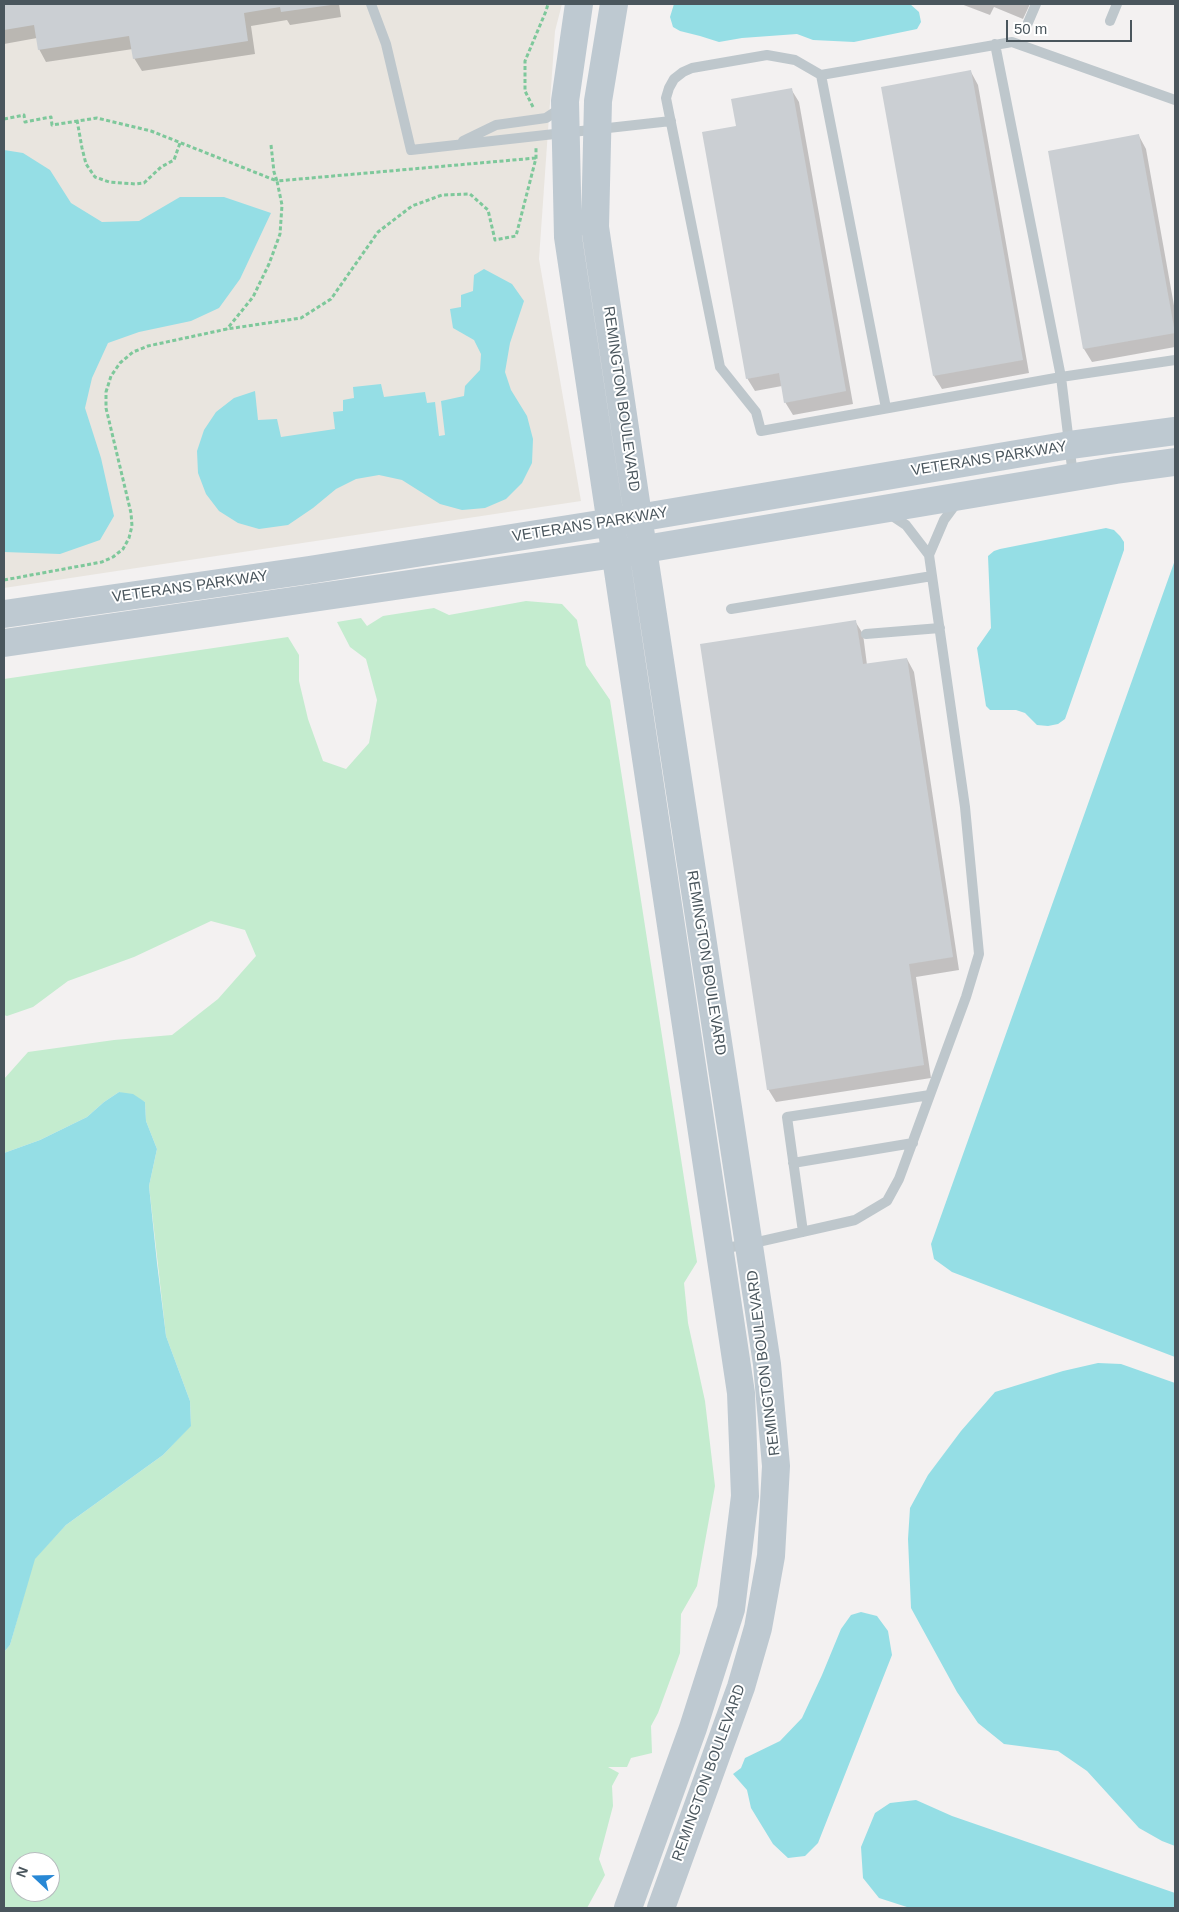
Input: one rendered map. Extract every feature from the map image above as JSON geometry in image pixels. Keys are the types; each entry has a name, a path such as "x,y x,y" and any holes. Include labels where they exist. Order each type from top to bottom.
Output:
{"street":[{"name":"REMINGTON BOULEVARD","path":"579,4 565,106 568,237 741,1393 745,1496 731,1609 693,1728 628,1908"},
{"name":"REMINGTON BOULEVARD","path":"614,4 598,101 595,227 767,1364 776,1466 772,1556 758,1628 740,1687 661,1908"},
{"name":"VETERANS PARKWAY","path":"4,614 309,570 638,518 1070,445 1175,431"},
{"name":"VETERANS PARKWAY","path":"4,643 615,554 1074,477 1175,462"}],"lane":[{"path":"371,4 386,44 411,150 671,121"},
{"path":"1027,26 1036,4"},
{"path":"1110,20 1116,4"},
{"path":"1175,100 1012,42 822,74 795,60 767,55 692,68 682,72 674,79 666,98 720,367 756,412 761,431 1061,377 1175,360"},
{"path":"995,44 1061,377 1074,477"},
{"path":"822,74 886,408"},
{"path":"456,144 496,125 546,118 565,106"},
{"path":"929,555 944,520 962,496"},
{"path":"719,1249 855,1220 887,1201 899,1179 966,997 979,954 964,807 929,555 906,525 883,509"},
{"path":"731,609 932,576"},
{"path":"866,634 940,628"},
{"path":"803,1232 787,1117 930,1095"},
{"path":"793,1163 912,1143"}],"path":[{"path":"534,120 534,108 525,91 525,62 548,4"},
{"path":"4,119 24,115 25,122 51,117 52,125 97,118 151,132 277,181 536,158"},
{"path":"77,120 86,164 95,177 109,182 144,183 161,167 174,160 180,143"},
{"path":"4,580 102,562 113,557 123,549 129,538 132,526 131,514 106,408 106,392 111,376 120,363 133,352 148,346 227,329 301,318 331,298 378,232 412,206 442,195 470,194 488,210 495,240 516,236 536,158 535,136"},
{"path":"227,329 253,297 269,264 280,234 282,205 274,172 271,145"}],"shaded area":[{"path":"4,4 562,4 555,31 539,259 581,501 4,588"}],"green space":[{"path":"526,601 562,604 577,620 586,665 610,700 697,1262 684,1283 688,1323 705,1401 715,1486 697,1586 681,1614 680,1653 658,1713 651,1726 652,1753 631,1758 627,1767 608,1767 619,1773 612,1786 613,1806 599,1859 605,1875 587,1908 4,1908 4,1652 10,1645 34,1559 66,1525 163,1455 191,1425 190,1401 166,1336 149,1186 157,1149 146,1121 145,1102 119,1092 87,1117 40,1140 4,1153 4,1079 28,1052 114,1040 172,1035 218,999 256,956 245,930 211,921 134,957 68,981 33,1007 7,1016 4,1015 4,679 288,637 299,655 299,681 308,719 323,761 346,769 369,743 377,700 366,659 350,647 337,622 361,618 367,626 383,616 434,608 449,615"}],"water":[{"path":"674,4 910,4 919,12 921,22 917,29 854,42 813,40 797,34 742,38 719,42 680,31 673,27 670,17"},
{"path":"4,150 23,153 50,170 71,203 102,222 139,221 180,197 224,197 271,213 240,279 219,308 191,321 139,332 108,343 92,378 85,408 101,458 114,516 100,540 60,554 4,552"},
{"path":"484,269 512,284 524,301 510,343 505,372 511,390 527,416 533,439 532,463 522,483 506,499 485,508 462,510 440,504 402,480 379,475 356,479 336,489 288,525 259,529 238,523 219,511 206,494 198,473 197,451 204,430 216,412 234,398 255,391 258,420 277,419 281,437 335,429 333,412 343,411 343,400 354,398 353,387 381,384 384,397 425,392 427,403 435,402 439,436 445,435 441,401 464,396 465,386 480,370 481,354 474,340 453,328 450,309 461,307 461,295 473,291 474,275"},
{"path":"1106,528 1114,530 1120,536 1124,542 1124,550 1065,719 1058,724 1048,726 1037,725 1025,713 1016,710 990,710 986,706 977,648 991,628 988,556 1000,549"},
{"path":"1175,560 1175,1357 952,1272 934,1259 931,1244"},
{"path":"119,1092 133,1094 145,1102 146,1121 157,1149 149,1186 157,1263 166,1336 190,1401 191,1426 163,1455 66,1525 35,1559 10,1645 4,1652 4,1153 40,1140 87,1117"},
{"path":"1098,1363 1121,1364 1175,1383 1175,1846 1139,1828 1087,1771 1058,1751 1004,1744 978,1723 957,1692 911,1608 908,1539 910,1508 928,1475 961,1431 995,1392 1063,1371"},
{"path":"861,1612 877,1616 888,1631 892,1655 818,1843 805,1856 788,1858 773,1844 751,1808 747,1790 733,1774 741,1768 745,1758 780,1741 802,1718 841,1629 851,1615"},
{"path":"916,1800 952,1816 1175,1893 1175,1908 910,1908 879,1898 863,1878 861,1847 875,1813 890,1803"}],"building":[{"path":"4,4 331,5 281,12 280,7 244,13 248,41 133,59 129,36 38,50 34,25 4,30"},
{"path":"971,70 1023,360 933,376 881,87"},
{"path":"792,88 846,391 784,403 779,373 746,379 702,132 736,126 731,99"},
{"path":"1139,134 1175,333 1083,349 1048,151"},
{"path":"856,620 863,664 907,658 953,957 909,964 924,1065 767,1090 700,644"}]}
